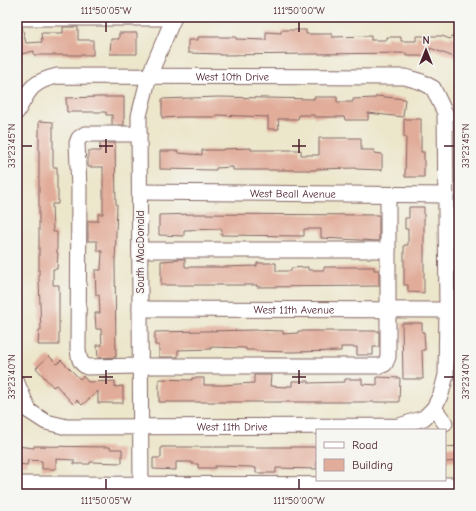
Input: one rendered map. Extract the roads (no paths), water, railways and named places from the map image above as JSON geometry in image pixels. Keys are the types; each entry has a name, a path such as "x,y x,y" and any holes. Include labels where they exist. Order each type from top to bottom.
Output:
{"street":[{"path":"17,18 174,17"},
{"name":"South MacDonald","path":"141,489 139,116 149,76 174,17"},
{"name":"West 10th Drive","path":"17,112 27,83 57,76 405,77 422,82 438,83 445,113 446,195"},
{"path":"139,134 85,134 79,138 77,143 79,188 78,349 79,357 82,364 86,368 141,366 380,366 385,364 388,357 388,195"},
{"name":"West Beall Avenue","path":"140,192 446,195"},
{"path":"444,423 434,408 441,394 446,375 446,195"},
{"path":"140,250 388,250"},
{"name":"West 11th Avenue","path":"140,309 447,310"},
{"name":"West 11th Drive","path":"17,383 25,416 67,427 399,426 424,418 434,408"},
{"path":"17,484 141,489 459,485"}]}
